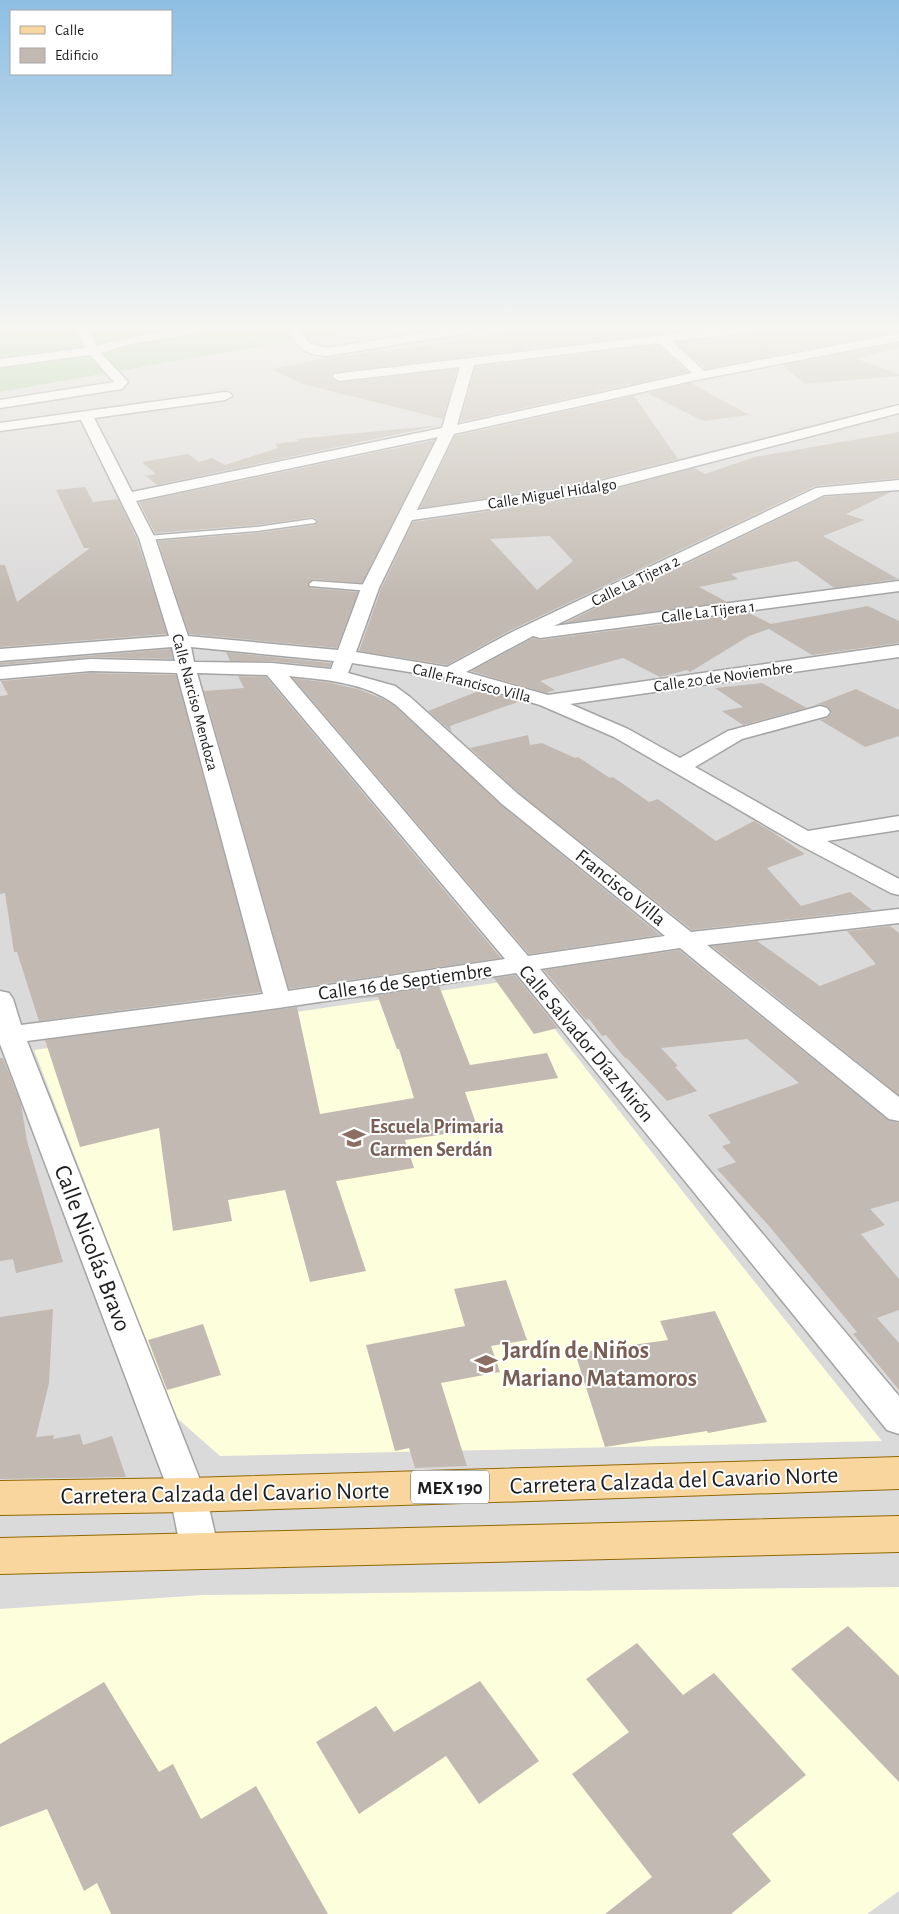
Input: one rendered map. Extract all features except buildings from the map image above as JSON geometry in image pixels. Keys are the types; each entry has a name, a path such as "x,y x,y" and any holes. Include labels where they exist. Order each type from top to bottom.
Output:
{"main road":[{"name":"Carretera Calzada del Cavario Norte","path":"0,1498 188,1495 899,1473"},
{"path":"0,1556 899,1534"}],"street":[{"path":"0,426 54,418"},
{"name":"Calle Narciso Mendoza","path":"87,418 147,538 180,641 185,666 278,1000"},
{"path":"342,666 370,588 448,432 452,418"},
{"path":"127,498 509,418"},
{"name":"Calle Miguel Hidalgo","path":"406,516 582,491 863,418"},
{"name":"Calle La Tijera 2","path":"450,673 518,636 821,490 899,485"},
{"name":"Calle La Tijera 1","path":"518,636 899,586"},
{"name":"Calle Francisco Villa","path":"0,655 180,641 342,666 450,673 547,701 621,733 804,838 899,888"},
{"name":"Calle 20 de Noviembre","path":"547,701 899,650"},
{"name":"Calle Francisco Villa","path":"0,673 90,665 272,669 342,666"},
{"name":"Francisco Villa","path":"342,666 388,690 403,701 510,799 899,1112"},
{"name":"Calle Salvador Díaz Mirón","path":"272,669 522,964 899,1420"},
{"path":"680,767 735,735 820,712"},
{"path":"804,838 899,822"},
{"name":"Calle 16 de Septiembre","path":"6,1035 278,1000 687,940 899,916"},
{"name":"Calle Nicolás Bravo","path":"0,999 6,1035 188,1495 200,1551"}],"lane":[{"path":"147,538 258,529 312,521"},
{"path":"313,584 370,588"}],"shaded area":[{"path":"0,418 899,418 899,1914 0,1914"},
{"path":"516,980 882,1441 220,1456 168,1410 137,1318 34,1050"},
{"path":"899,1587 899,1891 867,1914 0,1914 0,1609 203,1595"}],"place":[{"name":"Escuela Primaria Carmen Serdán","path":"354,1138"},
{"name":"Jardín de Niños Mariano Matamoros","path":"486,1364"}]}
